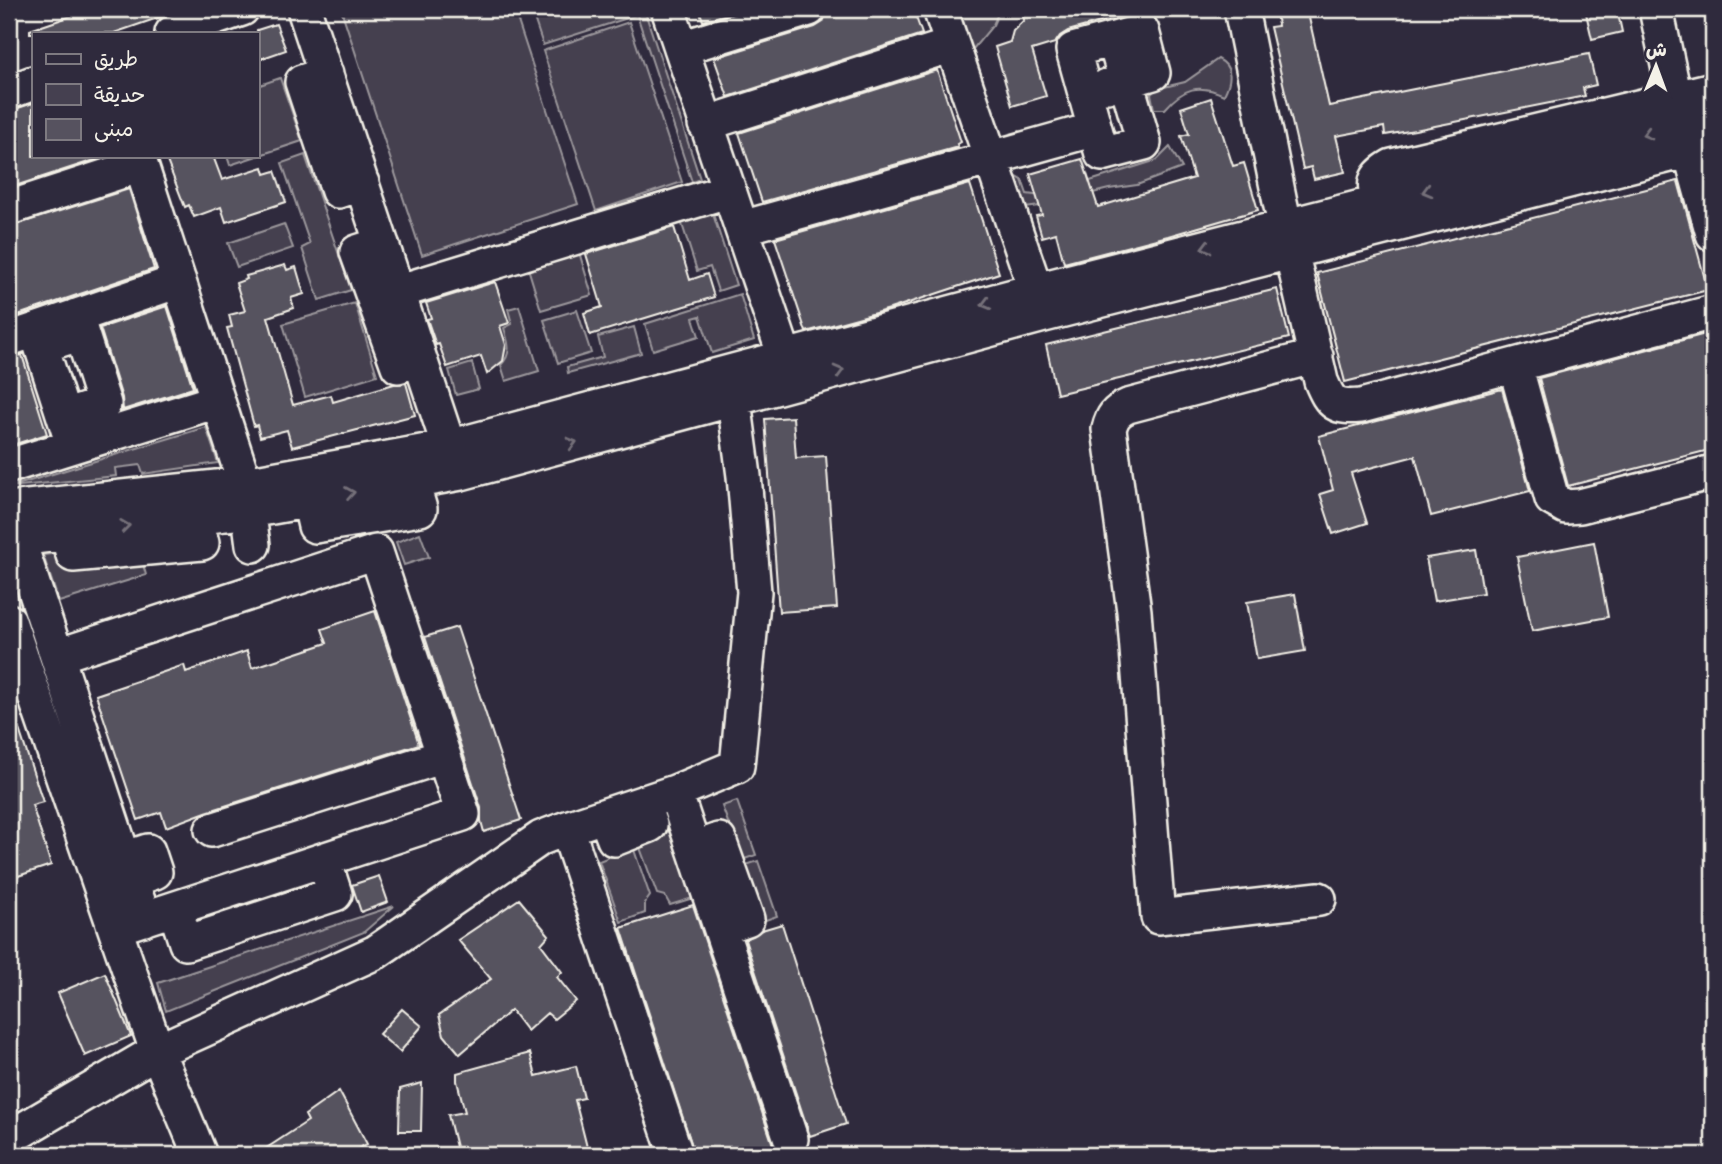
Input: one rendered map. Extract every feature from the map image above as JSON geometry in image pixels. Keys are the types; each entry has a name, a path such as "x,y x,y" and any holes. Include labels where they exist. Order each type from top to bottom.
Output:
{"street":[{"path":"175,32 242,9"},
{"path":"303,9 326,74 302,82 338,191 362,183 382,244 357,252 386,295 398,366 419,358 455,460"},
{"path":"668,9 789,371"},
{"path":"681,48 809,9"},
{"path":"940,9 1040,303"},
{"path":"1241,9 1321,381 1329,399 1342,408 1361,407 1713,312"},
{"path":"1656,9 1695,127 1713,234"},
{"path":"1114,39 1126,81 1144,142 1102,154 1073,50 1114,39"},
{"path":"705,124 952,45"},
{"path":"1084,92 1126,81"},
{"path":"9,92 32,83"},
{"path":"9,509 247,497 309,500 412,482 505,432 698,381 789,371 1040,303 1289,240 1695,127 1713,89"},
{"path":"1289,240 1379,203 1695,127"},
{"path":"742,228 1095,130"},
{"path":"9,208 140,160 247,497 253,545"},
{"path":"386,295 727,191"},
{"path":"9,339 79,324 179,281"},
{"path":"9,466 69,431 104,404 79,324"},
{"path":"1315,356 1128,406 1119,410 1112,418 1109,429 1134,611 1158,917 1319,899"},
{"path":"1515,365 1552,499 1566,507 1580,506 1713,472"},
{"path":"200,1155 157,1051 144,919 57,656 16,547 67,533 195,517 247,497 455,460 734,400 789,371"},
{"path":"9,1138 157,1051 376,952 541,838 605,816 614,839 650,825 642,803 737,766 754,592 734,400"},
{"path":"69,431 217,401"},
{"path":"57,656 105,641 98,619 205,584 213,606 376,552 468,830 389,856 401,815 216,876 222,893"},
{"path":"9,621 144,919 186,943 223,931 335,894 324,860"},
{"path":"212,830 443,756"},
{"path":"700,782 694,849 719,840 747,919 721,928 791,1139"},
{"path":"567,828 676,1155"},
{"path":"144,919 396,836"}],"green space":[{"path":"341,9 514,9 578,204 422,255"},
{"path":"531,9 644,9 700,179 692,182 637,15 543,45"},
{"path":"957,9 1000,9 993,25 973,49 965,49"},
{"path":"629,22 682,182 596,211 543,51"},
{"path":"1218,59 1227,66 1230,75 1224,95 1207,89 1192,90 1178,96 1165,109 1154,109 1151,94 1156,89 1185,82"},
{"path":"280,78 302,141 259,155 259,85"},
{"path":"1170,147 1182,168 1137,185 1025,208 1018,205 1012,189 1017,177 1022,180 1027,194 1042,196 1157,160"},
{"path":"305,155 351,290 319,300 302,248 310,244 282,163"},
{"path":"228,158 251,158 230,165"},
{"path":"712,211 736,285 718,291 710,267 697,271 681,221"},
{"path":"284,224 293,248 237,267 228,243"},
{"path":"579,252 592,295 541,310 528,268"},
{"path":"740,294 754,340 712,353 700,316 693,318 699,336 653,350 645,324"},
{"path":"355,303 377,375 305,397 283,324"},
{"path":"519,306 539,371 506,381 501,365 508,352 504,328 512,324 508,309"},
{"path":"577,310 591,353 558,363 544,320"},
{"path":"634,327 641,353 568,373 567,367 603,357 598,337"},
{"path":"472,363 479,389 456,395 449,370"},
{"path":"206,427 218,463 143,474 140,465 115,468 116,476 10,487"},
{"path":"420,533 429,557 404,565 396,542"},
{"path":"59,553 143,564 146,575 59,602 43,555"},
{"path":"737,801 756,855 742,860 722,806"},
{"path":"672,830 693,898 670,905 665,896 657,894 639,845"},
{"path":"633,847 650,896 645,903 645,913 621,922 599,861"},
{"path":"758,861 777,916 763,921 743,866"},
{"path":"394,906 364,932 166,1011 158,983"}],"building":[{"path":"92,9 175,9 175,12 117,32 30,33 30,30"},
{"path":"699,9 744,9 703,21"},
{"path":"828,9 913,9 922,34 728,97 714,58 815,27 823,22"},
{"path":"1021,9 1156,9 1157,15 1137,12 1068,31 1055,43 1032,50 1046,96 1012,106 995,47 1010,42 1013,31 1024,20"},
{"path":"1307,9 1329,106 1589,54 1596,85 1583,88 1585,96 1415,130 1385,135 1384,127 1336,136 1345,172 1314,179 1311,167 1303,169 1270,27 1278,26 1276,12"},
{"path":"1585,9 1617,9 1622,32 1592,39"},
{"path":"276,24 286,50 259,59 257,30"},
{"path":"937,70 961,142 957,144 958,147 762,202 739,133"},
{"path":"1211,98 1233,166 1244,163 1258,210 1064,263 1056,233 1042,237 1036,216 1042,215 1030,174 1082,159 1098,207 1194,178 1181,136 1189,134 1181,108"},
{"path":"32,103 32,158 101,158 9,188 9,111"},
{"path":"166,158 214,158 222,180 263,167 265,174 275,171 286,202 226,222 221,207 194,217 189,205 185,207"},
{"path":"1678,181 1708,290 1345,382 1317,273"},
{"path":"970,184 999,273 890,309 806,332 775,239"},
{"path":"129,189 154,269 9,318 9,227"},
{"path":"674,227 690,280 707,274 714,297 590,335 584,313 602,307 586,254"},
{"path":"285,265 287,270 296,267 304,294 291,298 294,308 268,317 293,405 331,395 333,402 406,383 415,415 292,447 287,430 260,437 257,425 254,426 227,328 232,327 229,315 245,311 236,283 247,279 246,276"},
{"path":"495,282 509,323 500,326 506,345 503,361 487,374 481,356 447,367 427,319 431,318 426,303"},
{"path":"1277,289 1289,338 1057,394 1046,345"},
{"path":"167,306 193,388 123,410 122,398 100,328"},
{"path":"1713,332 1713,449 1568,486 1539,378"},
{"path":"22,355 47,434 9,446 9,358"},
{"path":"1502,389 1530,491 1431,516 1415,456 1351,473 1367,523 1333,534 1320,494 1333,490 1319,436"},
{"path":"793,417 796,458 826,456 837,608 779,612 765,419"},
{"path":"1594,542 1608,617 1532,631 1517,557"},
{"path":"1476,550 1483,593 1434,601 1426,558"},
{"path":"1295,594 1305,651 1257,659 1247,602"},
{"path":"375,611 419,744 166,827 161,812 138,820 96,695 184,665 186,672 247,651 252,668 327,643 322,629"},
{"path":"457,627 521,820 484,832 481,808 425,637"},
{"path":"12,708 43,802 32,805 51,865 9,879 9,709"},
{"path":"379,876 388,902 361,912 352,885"},
{"path":"519,899 549,935 541,944 562,972 557,977 576,1001 554,1019 547,1013 527,1031 511,1010 460,1054 444,1035 439,1015 491,979 458,940"},
{"path":"693,905 773,1145 782,1155 695,1155 621,928"},
{"path":"782,924 846,1124 810,1136 745,940 762,930"},
{"path":"105,973 131,1036 85,1056 58,993"},
{"path":"402,1009 422,1026 400,1052 379,1034"},
{"path":"530,1053 536,1076 576,1066 584,1098 575,1100 589,1155 458,1155 448,1115 465,1112 457,1073"},
{"path":"422,1083 421,1131 399,1131 400,1089"},
{"path":"339,1091 367,1144 347,1155 256,1155 308,1121 305,1115"}]}
